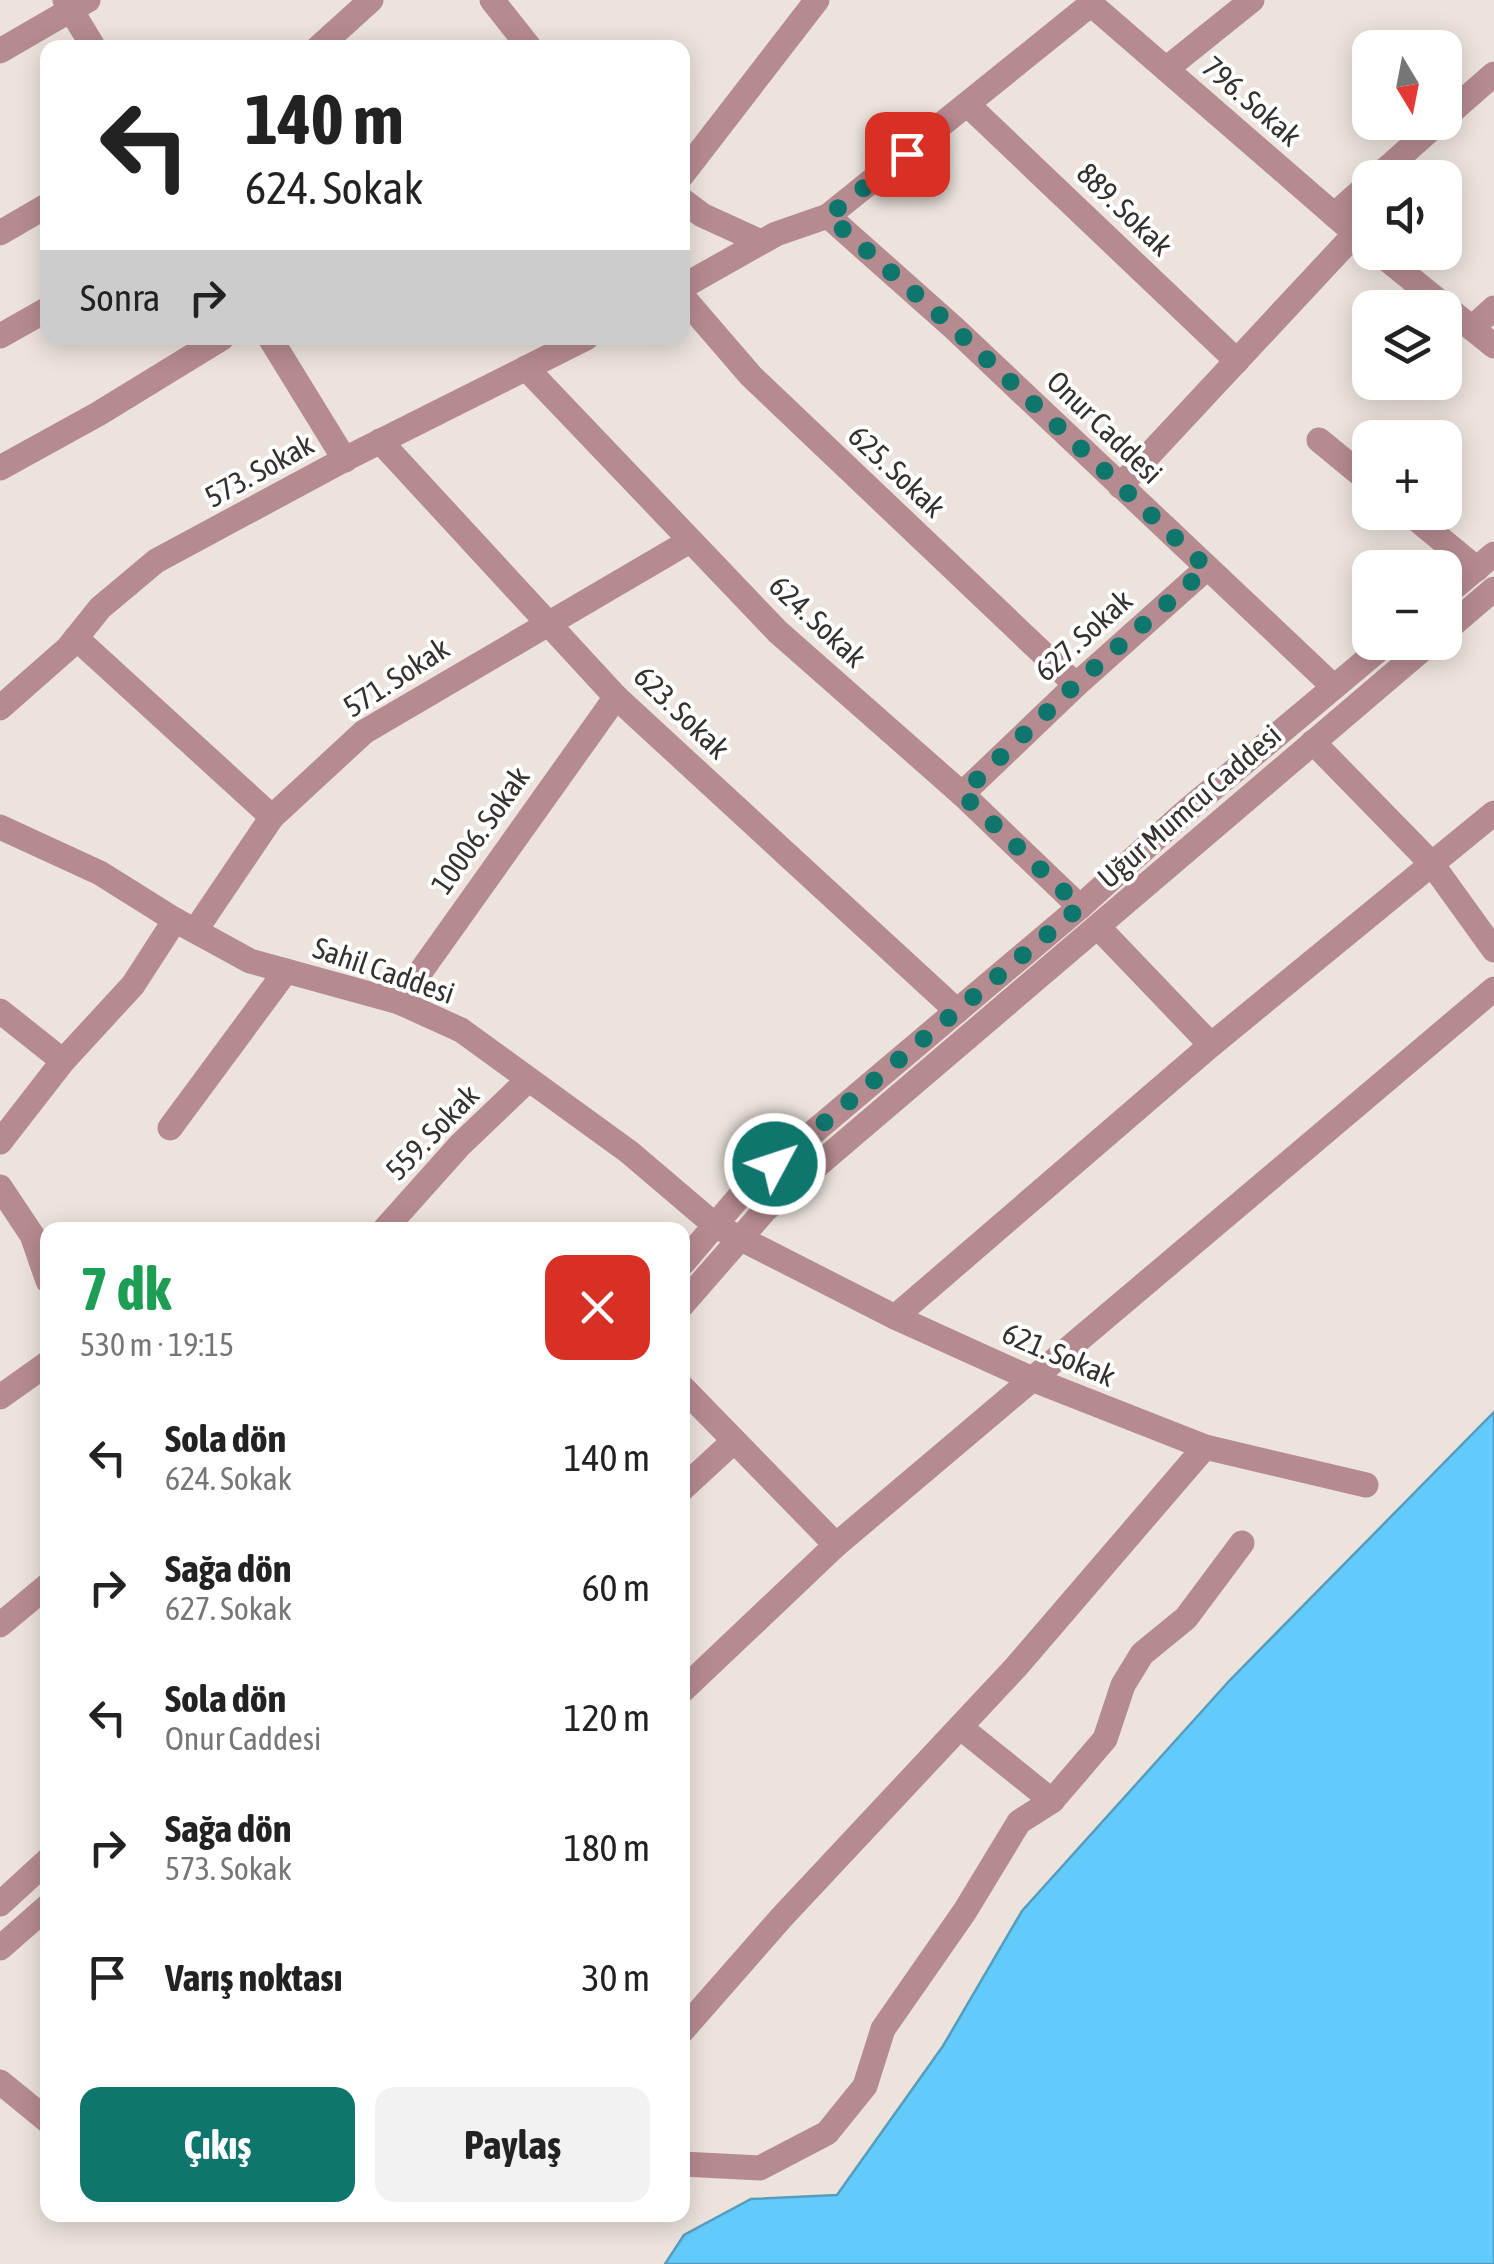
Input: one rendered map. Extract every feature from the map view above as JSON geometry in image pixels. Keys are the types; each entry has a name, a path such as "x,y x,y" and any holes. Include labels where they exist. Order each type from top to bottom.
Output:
{"street":[{"path":"327,40 371,0"},
{"path":"492,0 524,40"},
{"path":"690,165 817,0"},
{"path":"1166,69 1252,0"},
{"path":"0,50 75,4 91,40"},
{"name":"796. Sokak","path":"968,105 1091,4 1352,231"},
{"path":"1462,102 1494,74"},
{"path":"690,282 761,242 828,216 968,105"},
{"name":"889. Sokak","path":"968,105 1237,361"},
{"path":"1396,160 1419,140"},
{"path":"1334,215 1352,199"},
{"path":"690,206 761,242"},
{"path":"0,233 40,210"},
{"name":"Onur Caddesi","path":"828,216 954,328 1334,687"},
{"path":"1120,486 1237,361 1352,250"},
{"path":"1400,270 1494,346"},
{"name":"625. Sokak","path":"690,305 751,376 1076,684"},
{"path":"1472,328 1494,308"},
{"path":"0,336 40,313"},
{"path":"0,468 211,345"},
{"path":"274,345 345,460"},
{"name":"573. Sokak","path":"0,708 76,638 100,608 156,561 380,441 572,345"},
{"name":"624. Sokak","path":"526,368 778,632 962,794 1080,907"},
{"path":"1319,440 1352,467"},
{"name":"623. Sokak","path":"380,441 616,697 957,1011"},
{"path":"1437,530 1486,561 1462,581"},
{"name":"571. Sokak","path":"0,1142 63,1061 185,926 272,816 364,732 688,542"},
{"name":"627. Sokak","path":"962,794 1076,684 1207,568"},
{"path":"1462,616 1494,590"},
{"path":"76,638 272,816"},
{"name":"Uğur Mumcu Caddesi","path":"690,1255 745,1190 1366,660"},
{"name":"Uğur Mumcu Caddesi","path":"690,1296 766,1210 1410,660"},
{"name":"10006. Sokak","path":"399,1002 616,697"},
{"path":"1314,742 1432,864 1494,950"},
{"path":"895,1317 1211,1045 1494,814"},
{"name":"Sahil Caddesi","path":"0,827 100,872 185,926 250,961 399,1002 461,1030 629,1152 716,1226 742,1240"},
{"path":"1098,928 1211,1045"},
{"path":"170,1128 286,971"},
{"path":"690,1683 836,1545 1494,989"},
{"path":"0,1011 63,1061"},
{"name":"559. Sokak","path":"391,1222 460,1145 528,1080"},
{"path":"0,1187 32,1235 40,1258"},
{"name":"621. Sokak","path":"742,1240 1032,1380 1205,1447 1366,1485"},
{"path":"0,1397 40,1369"},
{"path":"690,1395 836,1545"},
{"path":"690,1481 734,1441"},
{"path":"690,2023 782,1917 1016,1667 1205,1447"},
{"path":"690,2164 760,2168 827,2133 865,2086 883,2029 965,1911 1019,1822 1052,1801 1104,1739 1123,1685 1142,1654 1186,1618 1242,1544"},
{"path":"0,1625 40,1592"},
{"path":"960,1727 1052,1801"},
{"path":"0,1904 40,1867"},
{"path":"0,1948 40,1913"},
{"path":"0,2082 40,2114"}],"water":[{"path":"1494,1412 1494,2264 665,2264 684,2235 751,2199 837,2195 943,2046 1022,1911 1230,1680"}],"route":[{"path":"775,1164 1080,907 962,794 1076,684 1207,568 954,328 828,216 907,154"}]}
